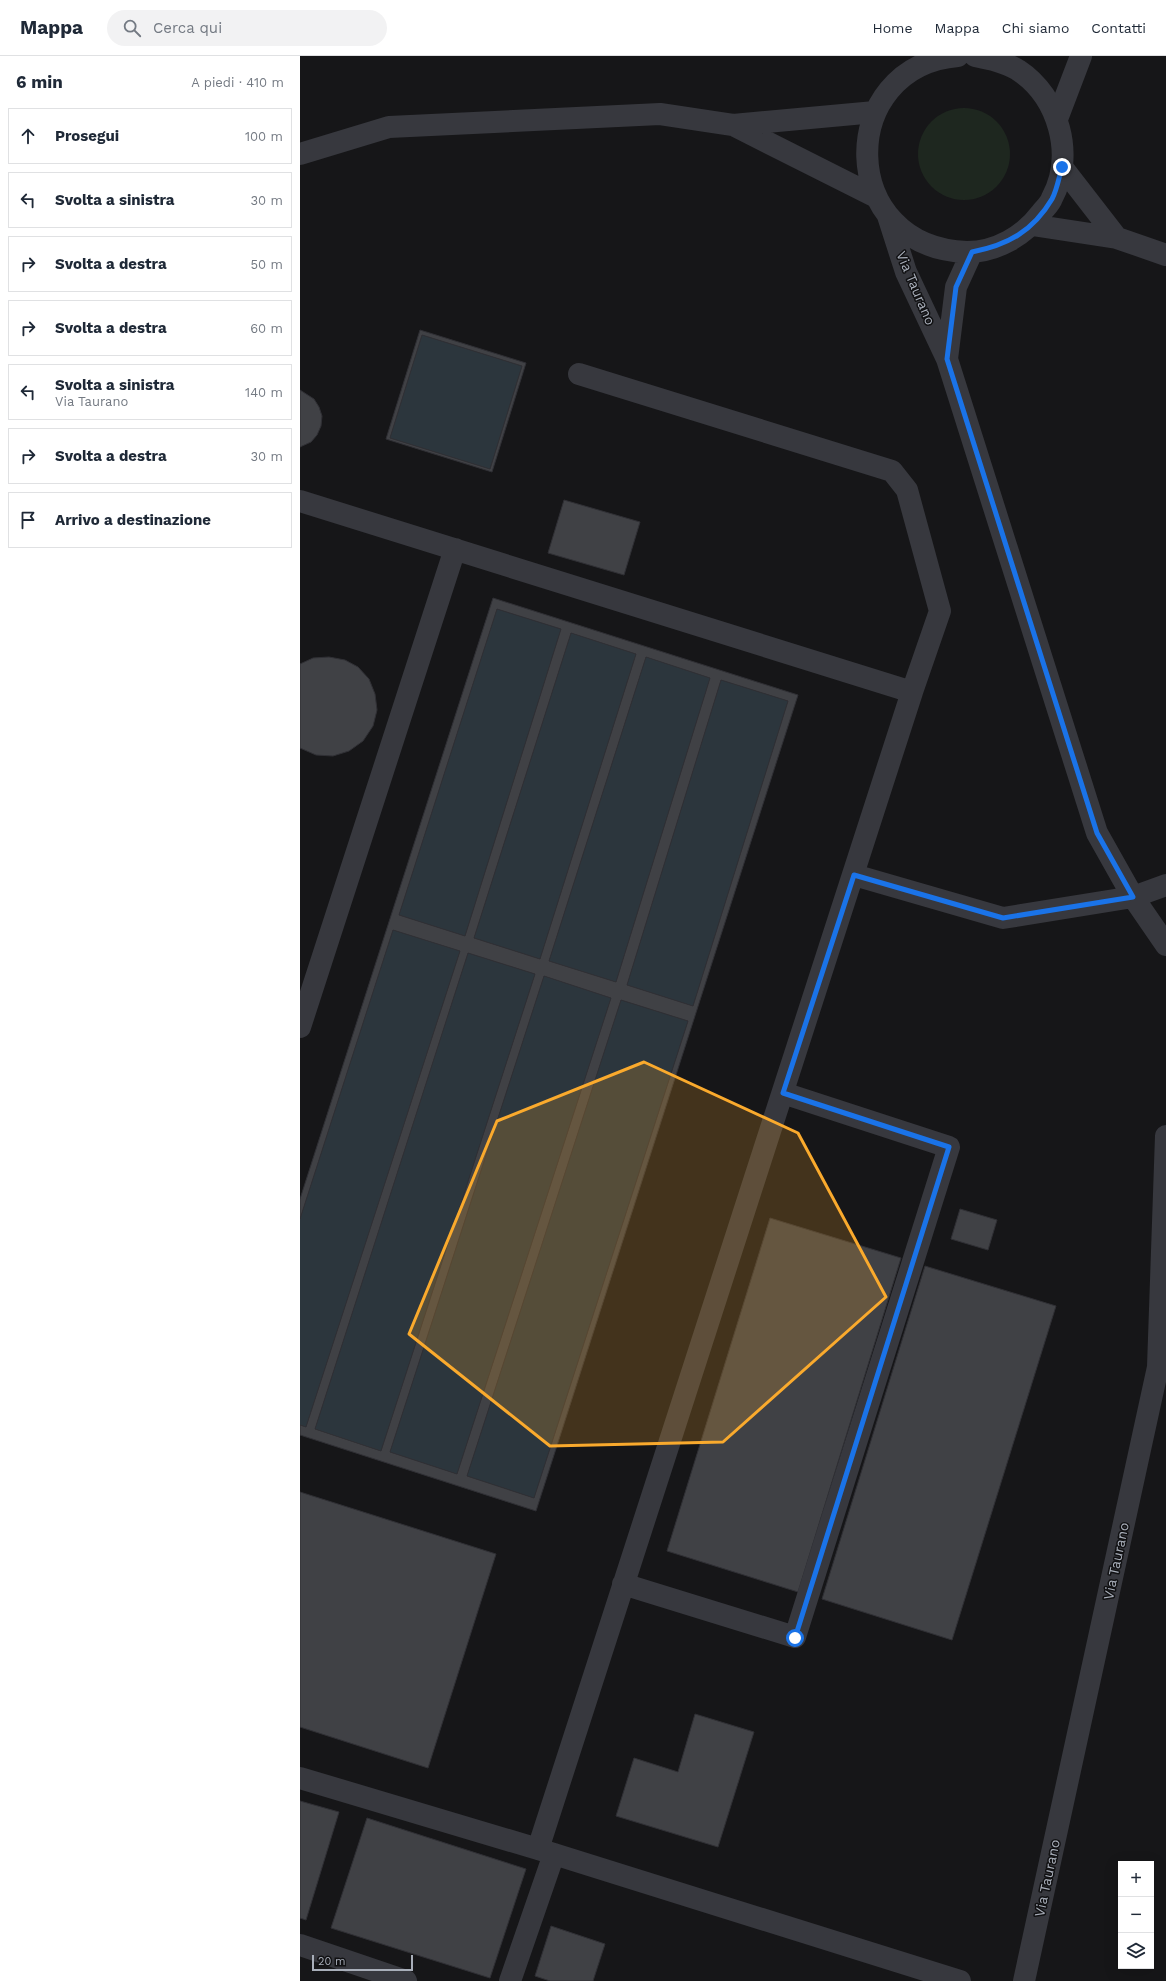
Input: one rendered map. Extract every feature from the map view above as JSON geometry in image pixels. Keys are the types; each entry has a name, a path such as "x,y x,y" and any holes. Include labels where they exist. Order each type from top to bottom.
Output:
{"street":[{"path":"958,56 941,57 914,69 891,87 875,112 867,140 867,170 876,198 888,216 905,233 926,245 949,251 972,252 994,248 1015,238 1032,225 1052,198 1062,167 1062,142 1057,119 1047,100 1034,83 1004,59 975,56"},
{"path":"1057,119 1081,56"},
{"path":"300,154 389,127 660,114 733,124 875,112"},
{"path":"733,124 876,198"},
{"path":"1062,167 1117,238"},
{"name":"Via Taurano","path":"888,216 906,272 947,359 1097,833 1133,897 1166,945"},
{"path":"1032,225 1117,238 1166,254"},
{"name":"Via Taurano","path":"947,359 956,287 972,252"},
{"path":"510,1981 623,1584 854,875 912,692 940,611 907,490 892,471 579,374"},
{"path":"300,501 912,692"},
{"path":"300,1027 455,549"},
{"path":"854,875 1003,918 1133,897 1166,885"},
{"path":"623,1584 795,1638 949,1147 783,1093"},
{"name":"Via Taurano","path":"1024,1981 1158,1367 1166,1136"},
{"path":"300,1778 546,1851 960,1981"},
{"path":"300,1946 406,1981"}],"highlighted area":[{"path":"644,1062 798,1133 886,1297 723,1442 550,1446 409,1334 497,1121"}],"shaded area":[{"path":"964,108 982,112 996,122 1006,136 1010,154 1006,172 996,186 982,196 964,200 946,196 932,186 922,172 918,154 922,136 932,122 946,112"},
{"path":"422,335 522,366 490,469 390,438"},
{"path":"497,609 561,629 465,936 399,915"},
{"path":"571,633 636,654 540,959 474,938"},
{"path":"646,657 710,678 616,982 549,961"},
{"path":"721,680 788,701 693,1006 627,985"},
{"path":"393,930 460,951 306,1427 300,1425 300,1219"},
{"path":"468,953 535,974 381,1451 315,1429"},
{"path":"544,976 611,998 457,1474 390,1452"},
{"path":"621,1000 688,1021 534,1498 467,1476"}],"building":[{"path":"420,330 526,363 492,472 386,439","holes":["422,335 522,366 490,469 390,438"]},
{"path":"300,390 314,399 322,416 321,426 317,435 311,442 300,447"},
{"path":"564,500 640,522 624,575 548,553"},
{"path":"493,598 798,695 536,1511 300,1435 300,1425 306,1427 460,951 393,930 300,1219 300,1199","holes":["497,609 561,629 465,936 399,915","571,633 636,654 540,959 474,938","646,657 710,678 616,982 549,961","721,680 788,701 693,1006 627,985","468,953 535,974 381,1451 315,1429","544,976 611,998 457,1474 390,1452","621,1000 688,1021 534,1498 467,1476"]},
{"path":"329,657 345,660 358,667 369,679 375,694 377,710 373,726 363,741 349,751 333,756 316,755 300,748 300,664 313,658"},
{"path":"960,1209 997,1220 988,1250 951,1239"},
{"path":"770,1218 901,1258 798,1592 667,1551"},
{"path":"925,1266 1056,1306 952,1640 822,1599"},
{"path":"300,1492 496,1554 428,1768 300,1727"},
{"path":"695,1714 754,1732 718,1847 616,1816 634,1758 678,1772"},
{"path":"300,1801 339,1812 306,1920 300,1918"},
{"path":"367,1818 526,1869 490,1978 331,1928"},
{"path":"551,1926 605,1944 593,1981 550,1981 535,1976"}],"route":[{"path":"795,1638 949,1147 783,1093 854,875 1003,918 1133,897 1097,833 947,359 956,287 972,252 994,248 1015,238 1032,225 1052,198 1062,167"}]}
